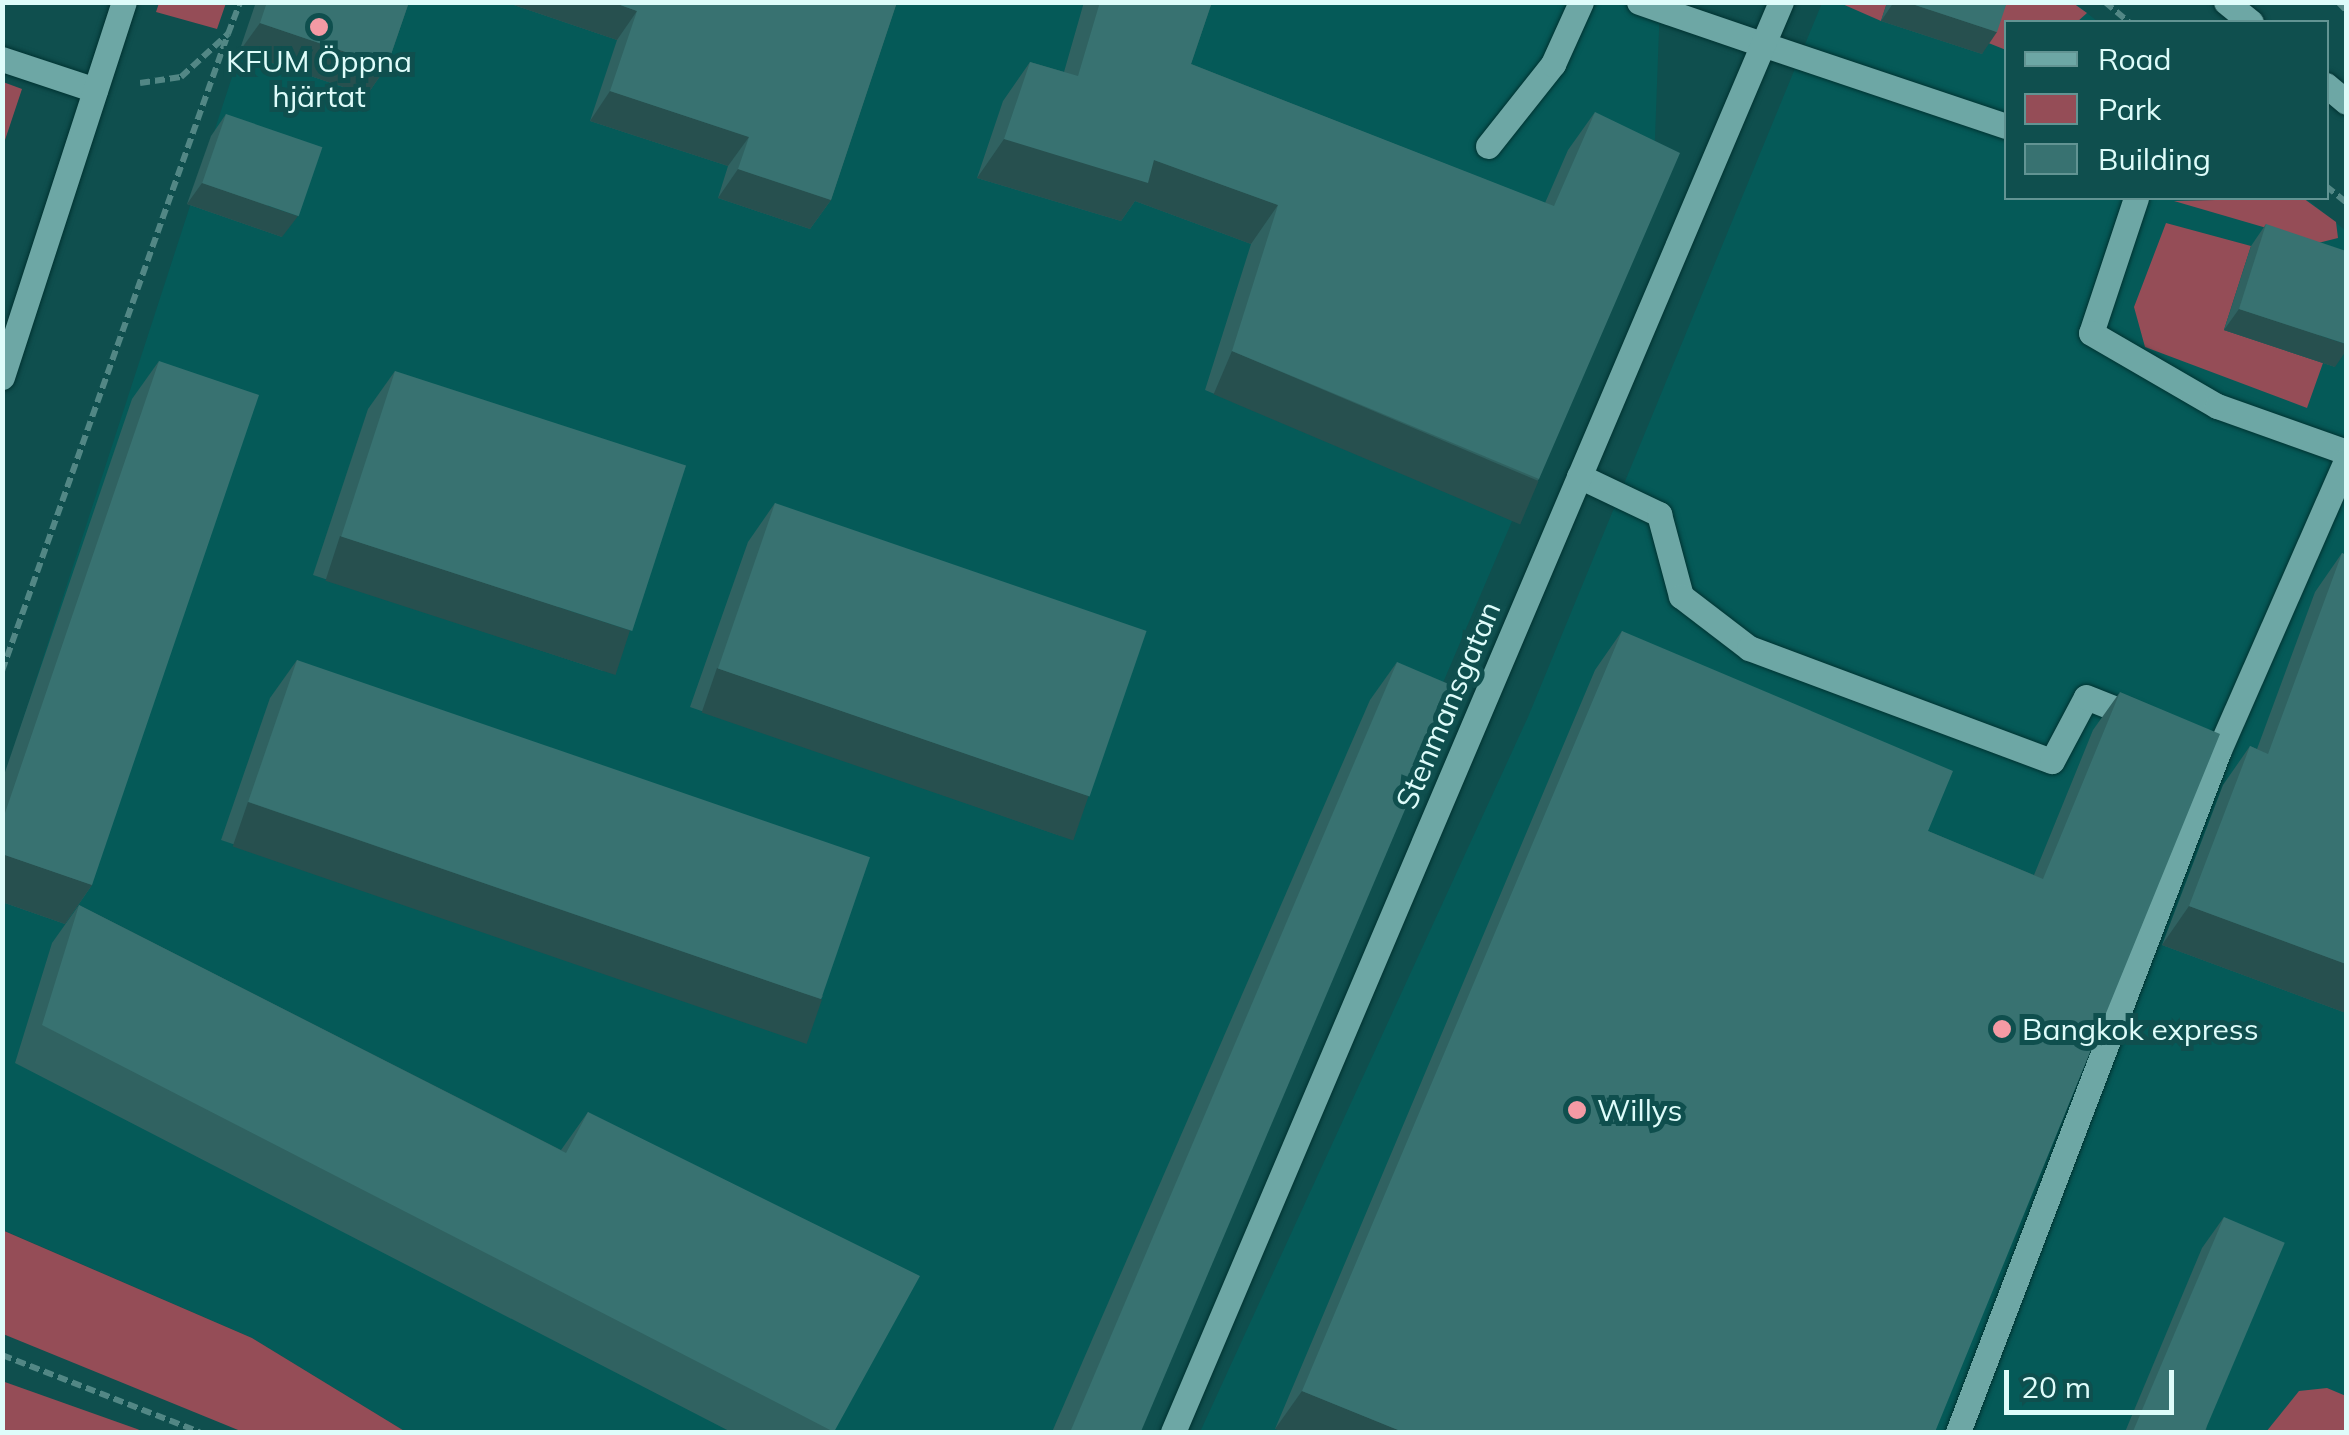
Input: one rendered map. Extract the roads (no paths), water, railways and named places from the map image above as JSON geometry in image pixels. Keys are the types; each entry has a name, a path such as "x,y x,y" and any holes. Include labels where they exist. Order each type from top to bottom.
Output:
{"street":[{"path":"2,376 124,2"},
{"path":"1488,146 1554,64 1580,2"},
{"path":"1639,2 2004,125"},
{"name":"Stenmansgatan","path":"1173,1432 1781,2"},
{"path":"2226,2 2248,20"},
{"path":"2,59 95,90"},
{"path":"2135,200 2091,333 2217,406 2346,452"},
{"path":"1958,1432 2219,750 2346,461"},
{"path":"1580,476 1659,514 1681,596 1749,648 2052,761 2086,697 2219,750"}],"place":[{"name":"KFUM Öppna hjärtat","path":"319,27"},
{"name":"Bangkok express","path":"2002,1029"},
{"name":"Willys","path":"1577,1110"}]}
